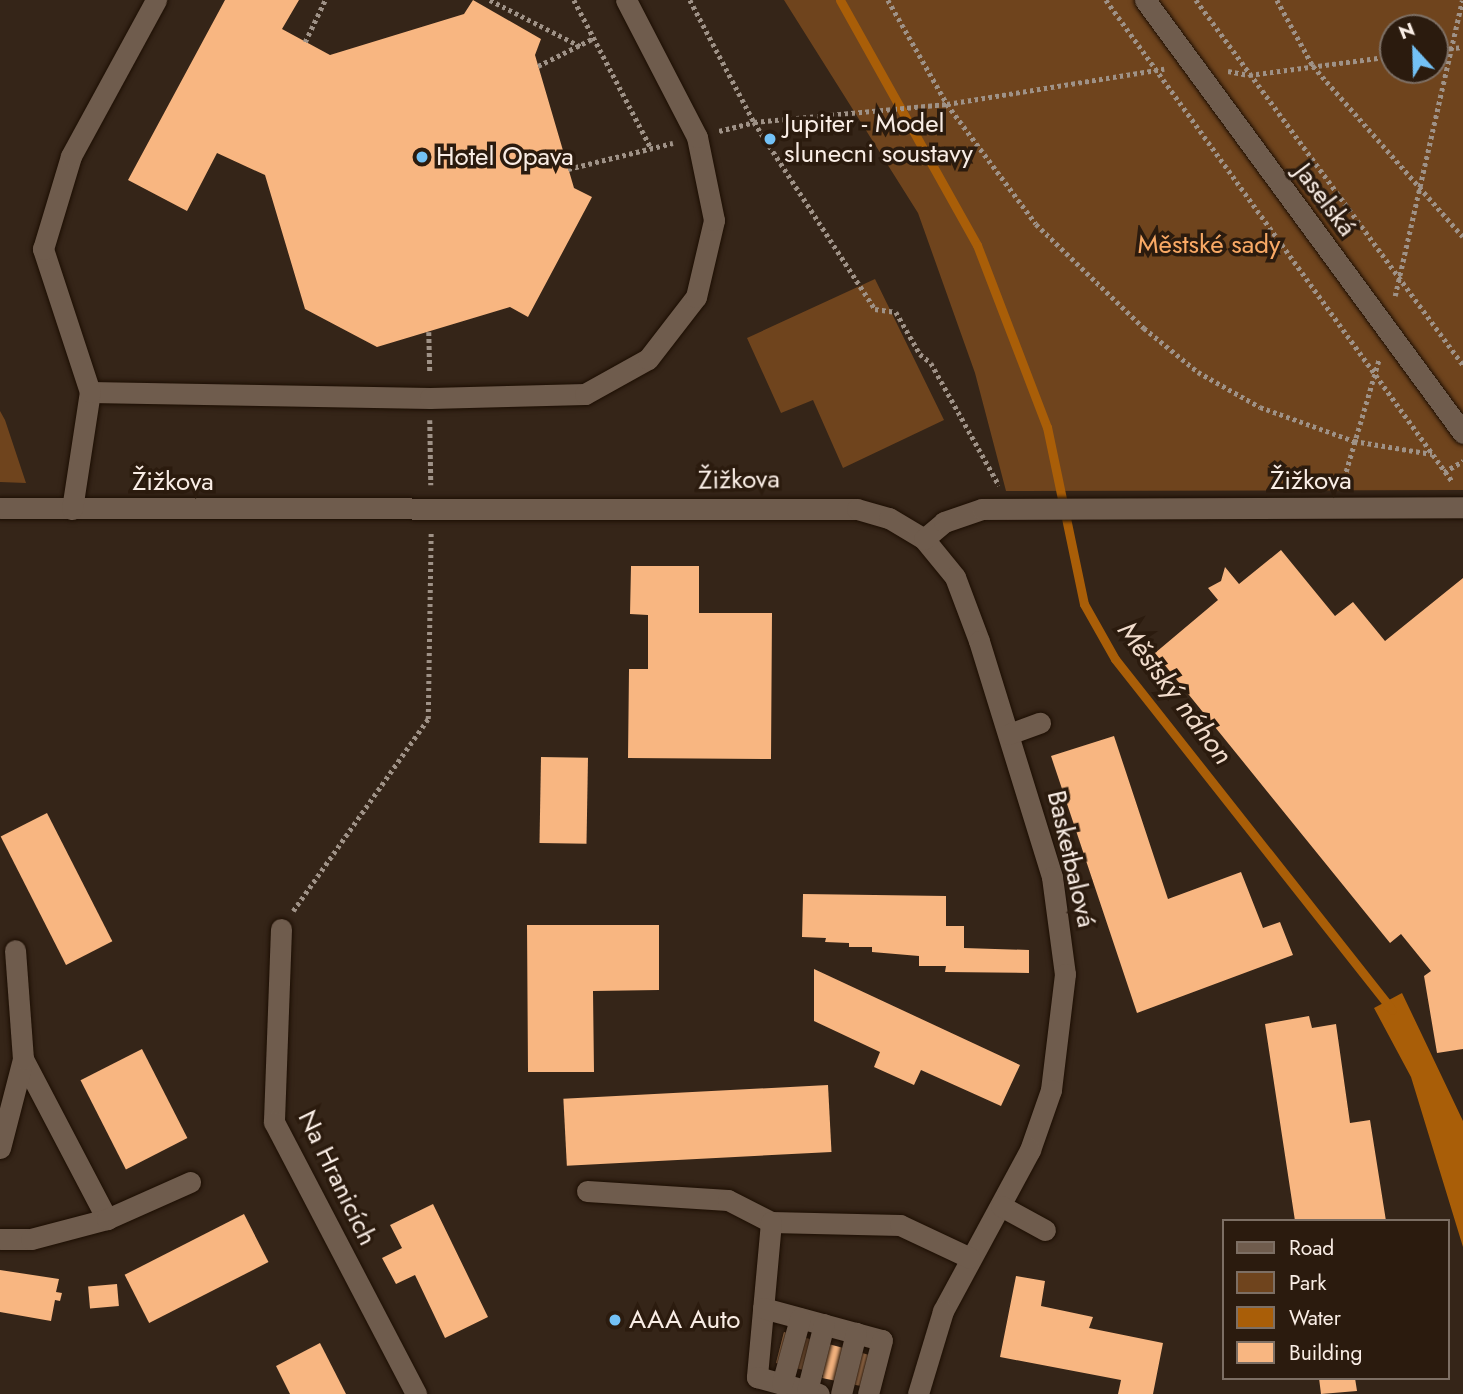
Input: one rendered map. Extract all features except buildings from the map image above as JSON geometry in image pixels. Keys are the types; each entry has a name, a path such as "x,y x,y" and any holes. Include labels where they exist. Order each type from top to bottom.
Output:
{"street":[{"path":"72,509 90,392 43,249 71,156 156,0"},
{"path":"90,392 430,398 585,394 648,359 696,297 714,220 697,137 626,0"},
{"name":"Jaselská","path":"1145,0 1190,65 1463,433"},
{"name":"Žižkova","path":"0,508 431,511 858,509 889,518 924,539 964,513 1012,507 1460,498"},
{"name":"Basketbalová","path":"918,1394 943,1311 1030,1150 1051,1090 1065,974 1052,877 1009,734 966,602 942,558 924,539"},
{"path":"1009,734 1040,723"},
{"name":"Na Hranicích","path":"281,929 274,1122 416,1394"},
{"path":"0,1148 23,1059 15,950"},
{"path":"23,1059 107,1219"},
{"path":"0,1239 32,1239 107,1219 190,1182"},
{"path":"587,1191 728,1200 771,1222 900,1225 970,1258"},
{"path":"1001,1206 1045,1230"},
{"path":"771,1222 757,1377 813,1392 824,1324"},
{"path":"763,1308 882,1340 868,1394"},
{"path":"782,1384 800,1318"},
{"path":"841,1394 856,1333"}],"path":[{"path":"305,42 325,0"},
{"path":"490,0 582,47"},
{"path":"574,0 651,148"},
{"path":"690,0 754,122 875,309 896,312 920,354 931,363 1012,507"},
{"path":"888,0 947,104 1036,224 1144,328 1198,372 1260,407 1354,441 1432,454"},
{"path":"1105,0 1432,454 1460,498"},
{"path":"1196,0 1463,365"},
{"path":"1277,0 1313,66 1421,194 1463,237"},
{"path":"1339,498 1375,375 1421,194 1462,0"},
{"path":"538,66 582,47 594,38"},
{"path":"1449,48 1463,47"},
{"path":"568,169 754,122 947,104 1190,65 1249,75 1379,58"},
{"path":"281,929 428,719 431,511 429,331"},
{"path":"1444,471 1463,461"}],"green space":[{"name":"Městské sady","path":"784,0 1463,0 1463,490 1006,491 975,373 918,213"},
{"path":"875,279 944,420 843,468 813,400 781,413 747,338"},
{"path":"0,411 5,420 26,483 0,482"}],"water":[{"path":"1402,993 1463,1121 1463,1247 1411,1077 1374,1008"}],"waterway":[{"name":"Městský náhon","path":"840,0 977,245 1047,427 1084,604 1115,659 1392,1010"}],"place":[{"name":"Jupiter - Model slunecni soustavy","path":"770,139"},
{"name":"Hotel Opava","path":"422,157"},
{"name":"AAA Auto","path":"615,1320"}]}
